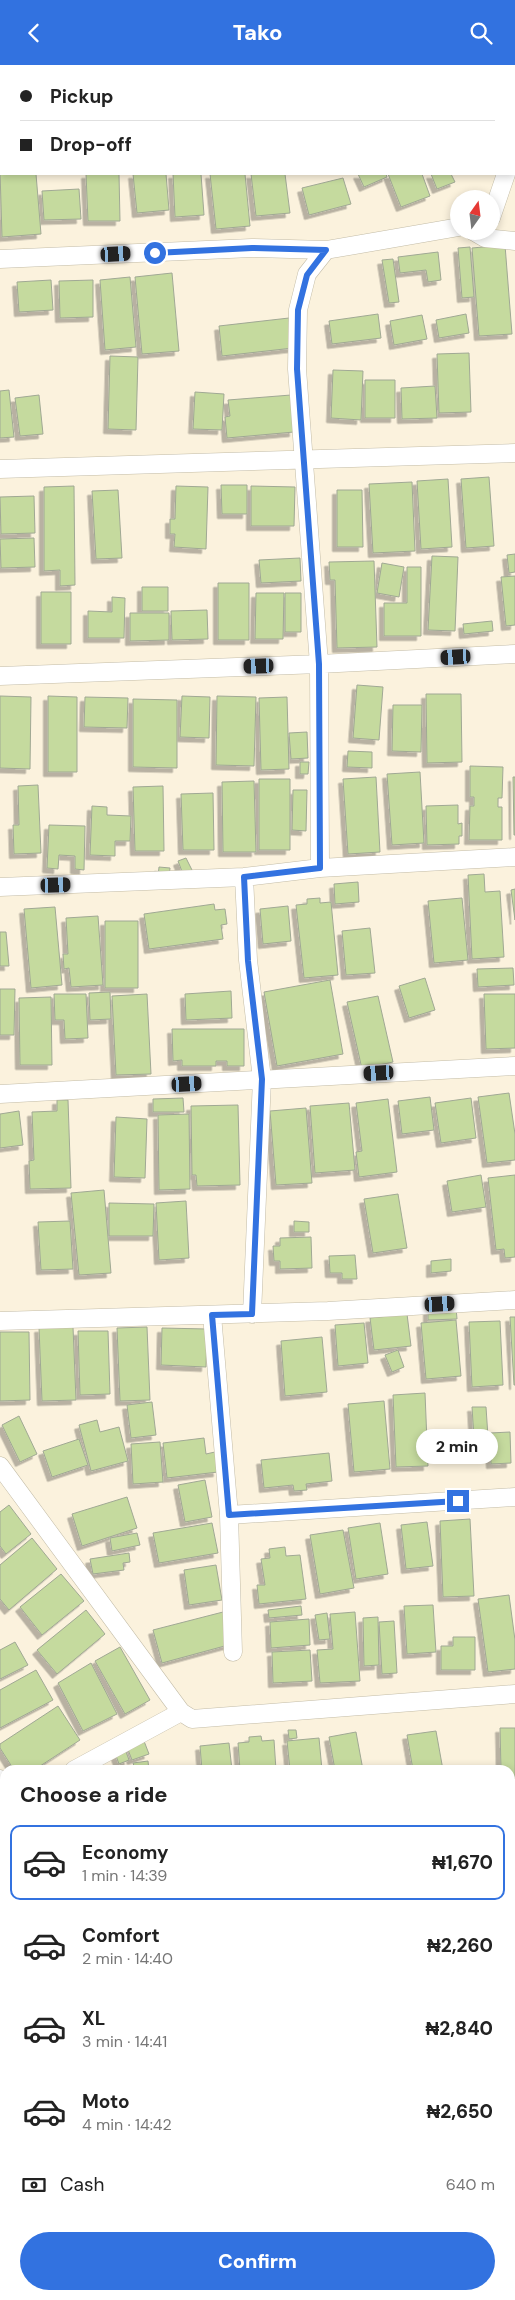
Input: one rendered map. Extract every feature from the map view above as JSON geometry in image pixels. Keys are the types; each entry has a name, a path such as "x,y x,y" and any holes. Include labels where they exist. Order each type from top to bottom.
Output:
{"street":[{"path":"500,192 506,175"},
{"path":"0,259 252,248 326,250 450,229"},
{"path":"500,238 515,241"},
{"path":"320,868 319,664 297,369 298,310 307,275 326,250"},
{"path":"0,469 515,453"},
{"path":"0,676 319,664 515,654"},
{"path":"0,887 244,877 320,868 515,857"},
{"path":"244,877 248,961 262,1079 252,1314"},
{"path":"0,1093 515,1066"},
{"path":"0,1321 252,1314 515,1300"},
{"path":"212,1315 229,1515 233,1652"},
{"path":"0,1466 181,1712 192,1719 515,1694"},
{"path":"229,1515 515,1497"},
{"path":"83,1765 181,1712"}],"building":[{"path":"0,175 36,175 41,234 2,237"},
{"path":"86,175 119,175 120,221 88,221"},
{"path":"133,175 166,175 169,210 137,213"},
{"path":"173,175 201,175 204,215 175,217"},
{"path":"210,175 245,175 250,226 216,229"},
{"path":"251,175 285,175 290,213 256,216"},
{"path":"358,175 386,175 387,177 364,187"},
{"path":"388,175 422,175 430,196 401,207"},
{"path":"431,175 452,175 455,182 437,189"},
{"path":"343,178 351,204 309,215 302,188"},
{"path":"79,189 81,219 44,220 42,191"},
{"path":"505,245 512,334 479,336 472,248"},
{"path":"470,247 474,297 462,298 458,248"},
{"path":"438,252 441,280 428,282 426,270 400,273 398,257"},
{"path":"393,259 399,302 389,303 382,260"},
{"path":"172,273 179,351 142,354 135,277"},
{"path":"130,277 136,347 105,350 100,280"},
{"path":"51,280 53,310 19,312 17,282"},
{"path":"93,280 93,317 60,318 59,281"},
{"path":"378,314 381,338 332,344 329,321"},
{"path":"466,314 469,333 439,338 436,320"},
{"path":"422,315 427,339 394,345 390,321"},
{"path":"289,318 293,348 222,356 219,326"},
{"path":"469,353 471,412 439,413 437,354"},
{"path":"110,356 138,357 136,430 108,429"},
{"path":"333,370 363,371 361,420 331,418"},
{"path":"365,380 395,380 395,418 365,418"},
{"path":"435,386 437,418 402,419 401,388"},
{"path":"9,390 14,437 0,438 0,391"},
{"path":"195,392 224,394 222,430 193,429"},
{"path":"39,395 43,434 20,436 15,398"},
{"path":"291,395 294,432 227,438 225,417 230,416 228,400"},
{"path":"489,477 494,546 466,548 461,479"},
{"path":"448,479 452,547 421,549 417,481"},
{"path":"412,482 415,551 373,553 369,484"},
{"path":"221,485 247,485 247,514 222,514"},
{"path":"74,486 75,585 60,586 60,570 44,571 44,487"},
{"path":"176,486 208,487 206,549 174,547 175,534 170,534 170,519 175,519"},
{"path":"251,486 295,487 294,526 251,526"},
{"path":"118,490 122,558 96,559 92,491"},
{"path":"337,490 362,490 363,547 337,547"},
{"path":"34,496 35,533 1,534 0,497"},
{"path":"34,538 35,567 1,568 0,539"},
{"path":"515,554 515,572 509,573 507,555"},
{"path":"432,556 458,557 455,631 428,630"},
{"path":"300,558 301,581 261,583 259,560"},
{"path":"374,561 377,647 337,648 335,580 330,580 329,562"},
{"path":"382,563 404,567 399,597 377,593"},
{"path":"407,567 421,567 421,636 384,636 384,603 407,603"},
{"path":"515,576 515,625 506,626 501,577"},
{"path":"218,583 249,583 249,640 218,640"},
{"path":"142,587 168,587 168,611 142,611"},
{"path":"41,592 71,592 71,644 41,644"},
{"path":"256,593 284,593 283,639 255,639"},
{"path":"285,593 301,593 301,632 285,632"},
{"path":"112,597 125,598 124,638 88,638 88,611 112,612"},
{"path":"207,610 208,639 172,640 171,611"},
{"path":"130,613 169,613 169,640 130,641"},
{"path":"492,621 493,631 464,634 463,624"},
{"path":"357,685 383,687 379,740 353,738"},
{"path":"426,694 461,694 462,762 427,763"},
{"path":"0,696 31,697 30,769 0,768"},
{"path":"48,696 77,697 77,772 48,772"},
{"path":"182,696 210,697 209,738 180,737"},
{"path":"217,696 256,697 254,766 216,765"},
{"path":"85,697 128,698 127,728 84,727"},
{"path":"287,697 289,769 261,770 259,698"},
{"path":"133,699 177,700 177,768 133,767"},
{"path":"393,705 422,705 421,752 392,751"},
{"path":"307,732 308,758 291,759 289,733"},
{"path":"348,751 372,752 372,768 347,767"},
{"path":"300,762 309,762 308,774 300,774"},
{"path":"470,766 503,767 502,798 498,798 498,807 502,807 502,840 469,840 470,806 474,806 474,797 470,797"},
{"path":"420,772 424,843 392,845 387,774"},
{"path":"376,777 380,852 348,854 343,779"},
{"path":"513,777 515,777 515,835 514,835"},
{"path":"259,779 290,779 290,850 259,850"},
{"path":"254,781 256,852 223,852 222,782"},
{"path":"38,785 41,853 14,854 13,825 19,825 18,786"},
{"path":"163,786 164,851 135,851 133,787"},
{"path":"293,790 307,790 306,831 292,830"},
{"path":"213,793 214,850 183,850 181,794"},
{"path":"458,805 458,824 462,823 462,836 459,836 459,844 427,845 426,806"},
{"path":"92,806 107,807 107,815 131,816 130,841 115,841 115,856 90,855"},
{"path":"49,825 85,826 84,870 75,869 75,856 59,855 58,869 47,868"},
{"path":"186,858 192,870 183,874 178,861"},
{"path":"159,867 170,868 169,878 158,876"},
{"path":"484,874 485,892 500,891 504,957 472,959 468,875"},
{"path":"358,882 359,902 335,904 334,884"},
{"path":"515,889 515,920 511,890"},
{"path":"320,898 320,903 331,902 338,975 304,978 296,905 307,904 307,899"},
{"path":"462,898 468,960 434,963 428,901"},
{"path":"214,904 215,910 225,909 227,924 221,925 223,939 149,949 144,914"},
{"path":"288,906 291,941 263,944 260,909"},
{"path":"55,907 62,985 31,988 24,909"},
{"path":"98,916 103,985 71,987 69,968 64,969 63,954 68,954 66,918"},
{"path":"105,921 138,921 138,988 105,988"},
{"path":"370,928 375,973 346,975 342,931"},
{"path":"0,932 6,932 9,966 0,966"},
{"path":"513,968 514,985 478,987 477,969"},
{"path":"425,978 435,1010 409,1018 399,986"},
{"path":"330,980 343,1054 277,1066 264,992"},
{"path":"0,989 15,989 14,1035 0,1035"},
{"path":"231,991 232,1018 186,1020 185,994"},
{"path":"110,992 111,1019 90,1020 89,993"},
{"path":"54,994 86,994 88,1038 65,1039 64,1020 55,1020"},
{"path":"147,994 151,1074 116,1075 112,996"},
{"path":"484,994 515,994 515,1048 486,1049"},
{"path":"378,996 393,1062 362,1069 347,1002"},
{"path":"51,997 52,1065 20,1065 19,998"},
{"path":"172,1029 244,1029 244,1066 227,1066 227,1061 216,1061 216,1066 182,1066 182,1060 173,1061"},
{"path":"509,1093 515,1134 515,1160 487,1163 478,1097"},
{"path":"430,1097 434,1130 402,1134 398,1101"},
{"path":"183,1098 184,1112 153,1112 153,1099"},
{"path":"471,1098 476,1138 441,1143 435,1103"},
{"path":"388,1099 397,1172 359,1177 356,1152 362,1151 356,1103"},
{"path":"57,1100 68,1100 71,1188 30,1189 29,1161 34,1160 32,1112 57,1111"},
{"path":"349,1103 355,1170 315,1173 310,1106"},
{"path":"238,1105 240,1185 197,1186 196,1175 192,1175 191,1106"},
{"path":"306,1108 312,1183 276,1185 270,1111"},
{"path":"19,1111 23,1145 0,1148 0,1114"},
{"path":"189,1114 190,1189 159,1190 158,1115"},
{"path":"116,1117 147,1119 145,1178 114,1177"},
{"path":"481,1175 486,1207 452,1212 447,1181"},
{"path":"515,1175 515,1257 505,1258 504,1249 496,1250 488,1178"},
{"path":"104,1190 111,1273 79,1275 71,1193"},
{"path":"398,1194 407,1248 373,1253 364,1199"},
{"path":"186,1201 189,1258 159,1260 156,1203"},
{"path":"109,1203 154,1204 153,1236 109,1236"},
{"path":"70,1221 73,1269 41,1270 38,1222"},
{"path":"294,1221 309,1222 309,1232 294,1232"},
{"path":"311,1237 312,1268 280,1269 280,1261 274,1261 273,1246 280,1246 280,1238"},
{"path":"355,1255 357,1279 342,1279 342,1273 330,1273 329,1256"},
{"path":"451,1259 451,1271 431,1273 431,1261"},
{"path":"456,1307 457,1319 428,1320 428,1308"},
{"path":"407,1314 411,1346 374,1350 370,1318"},
{"path":"510,1317 515,1317 515,1385 514,1385"},
{"path":"456,1320 461,1376 426,1379 421,1323"},
{"path":"500,1321 503,1385 472,1387 469,1322"},
{"path":"364,1323 368,1363 338,1366 335,1325"},
{"path":"73,1327 76,1400 42,1401 39,1328"},
{"path":"147,1327 150,1400 120,1401 117,1328"},
{"path":"162,1328 207,1329 206,1367 161,1365"},
{"path":"78,1331 108,1331 110,1394 80,1395"},
{"path":"0,1332 29,1332 30,1400 0,1401"},
{"path":"322,1337 327,1392 285,1396 281,1341"},
{"path":"398,1350 404,1367 392,1372 385,1355"},
{"path":"425,1393 428,1466 396,1467 393,1395"},
{"path":"384,1401 390,1469 354,1472 348,1404"},
{"path":"152,1402 156,1435 131,1438 127,1405"},
{"path":"472,1407 486,1407 488,1437 474,1438"},
{"path":"19,1416 37,1454 20,1462 2,1425"},
{"path":"97,1420 100,1432 119,1427 128,1461 91,1471 79,1425"},
{"path":"510,1432 511,1463 491,1464 490,1433"},
{"path":"204,1438 206,1454 215,1452 218,1472 167,1478 163,1443"},
{"path":"79,1439 88,1465 52,1477 43,1451"},
{"path":"160,1442 163,1482 133,1484 131,1444"},
{"path":"329,1453 332,1481 306,1484 307,1490 294,1491 293,1485 264,1488 261,1460"},
{"path":"205,1480 212,1517 185,1522 178,1485"},
{"path":"127,1497 137,1528 82,1546 72,1514"},
{"path":"9,1505 31,1534 6,1554 0,1546 0,1512"},
{"path":"470,1519 474,1596 443,1597 440,1521"},
{"path":"427,1522 433,1566 406,1569 401,1525"},
{"path":"212,1523 218,1553 159,1563 153,1533"},
{"path":"380,1523 388,1574 356,1579 348,1528"},
{"path":"343,1530 354,1588 320,1594 310,1535"},
{"path":"137,1533 140,1545 112,1551 110,1538"},
{"path":"32,1538 57,1569 9,1610 0,1599 0,1565"},
{"path":"285,1547 286,1556 300,1555 306,1599 259,1604 257,1585 265,1585 261,1559 270,1558 269,1549"},
{"path":"129,1553 130,1562 123,1563 124,1570 93,1574 90,1559"},
{"path":"216,1565 222,1600 189,1605 184,1570"},
{"path":"61,1574 84,1601 42,1635 20,1607"},
{"path":"509,1595 515,1640 515,1669 488,1672 478,1599"},
{"path":"433,1605 436,1652 407,1654 404,1606"},
{"path":"301,1606 302,1615 269,1618 268,1610"},
{"path":"86,1610 105,1634 57,1674 37,1650"},
{"path":"223,1612 232,1644 162,1663 153,1630"},
{"path":"355,1612 360,1681 320,1683 317,1650 333,1649 330,1614"},
{"path":"327,1613 330,1639 319,1640 315,1615"},
{"path":"378,1617 379,1665 364,1666 363,1618"},
{"path":"309,1619 310,1645 271,1648 270,1622"},
{"path":"394,1621 397,1673 382,1674 379,1622"},
{"path":"453,1637 475,1637 475,1670 441,1670 441,1646 453,1646"},
{"path":"15,1642 28,1665 0,1679 0,1650"},
{"path":"120,1647 150,1700 125,1714 95,1661"},
{"path":"310,1650 312,1681 273,1683 272,1652"},
{"path":"91,1663 117,1714 83,1731 58,1683"},
{"path":"36,1670 53,1700 0,1728 0,1690"},
{"path":"58,1706 80,1740 42,1765 11,1765 0,1748 0,1744"},
{"path":"500,1728 515,1728 515,1765 501,1765"},
{"path":"288,1730 296,1730 297,1738 289,1739"},
{"path":"436,1731 442,1765 412,1765 407,1735"},
{"path":"356,1732 362,1765 334,1765 329,1737"},
{"path":"261,1736 262,1741 274,1740 276,1765 240,1765 238,1743 249,1742 249,1737"},
{"path":"319,1738 322,1765 289,1765 287,1741"},
{"path":"144,1741 149,1754 132,1760 127,1747"},
{"path":"229,1743 231,1765 202,1765 200,1746"},
{"path":"125,1749 129,1760 119,1764 115,1753"},
{"path":"148,1761 148,1765 134,1765 133,1763"}],"route":[{"path":"155,253 252,248 326,250 307,275 298,310 297,369 319,664 320,868 244,877 248,961 262,1079 252,1314 212,1315 229,1515 458,1501"}]}
